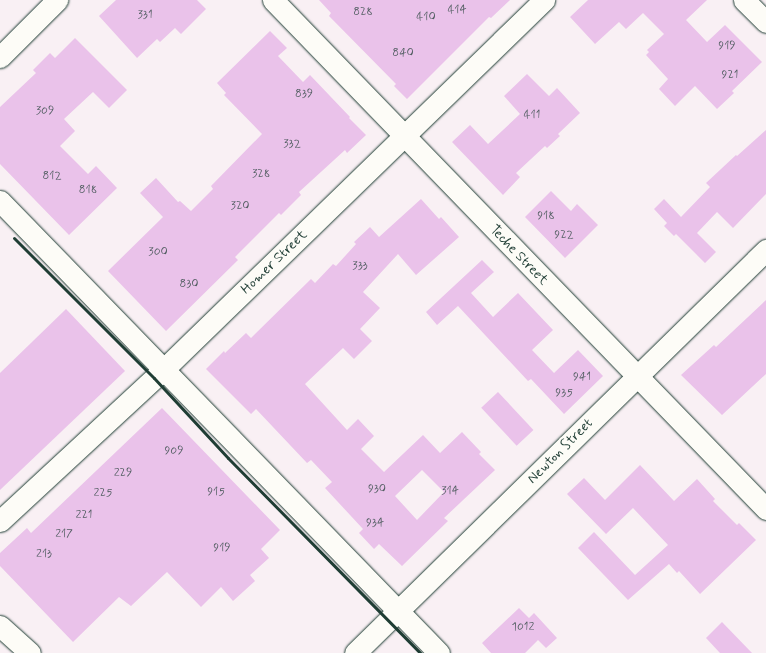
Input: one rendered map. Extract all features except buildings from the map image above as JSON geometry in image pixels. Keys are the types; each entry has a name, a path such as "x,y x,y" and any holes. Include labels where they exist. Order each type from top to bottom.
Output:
{"street":[{"path":"0,57 57,0"},
{"name":"Teche Street","path":"273,0 404,137 766,509"},
{"name":"Homer Street","path":"0,521 164,369 544,0"},
{"path":"744,0 766,22"},
{"path":"0,201 439,653"},
{"name":"Newton Street","path":"355,653 766,250"},
{"path":"0,626 30,653"}],"railway":[{"path":"14,238 154,378 228,458 420,653"}]}
